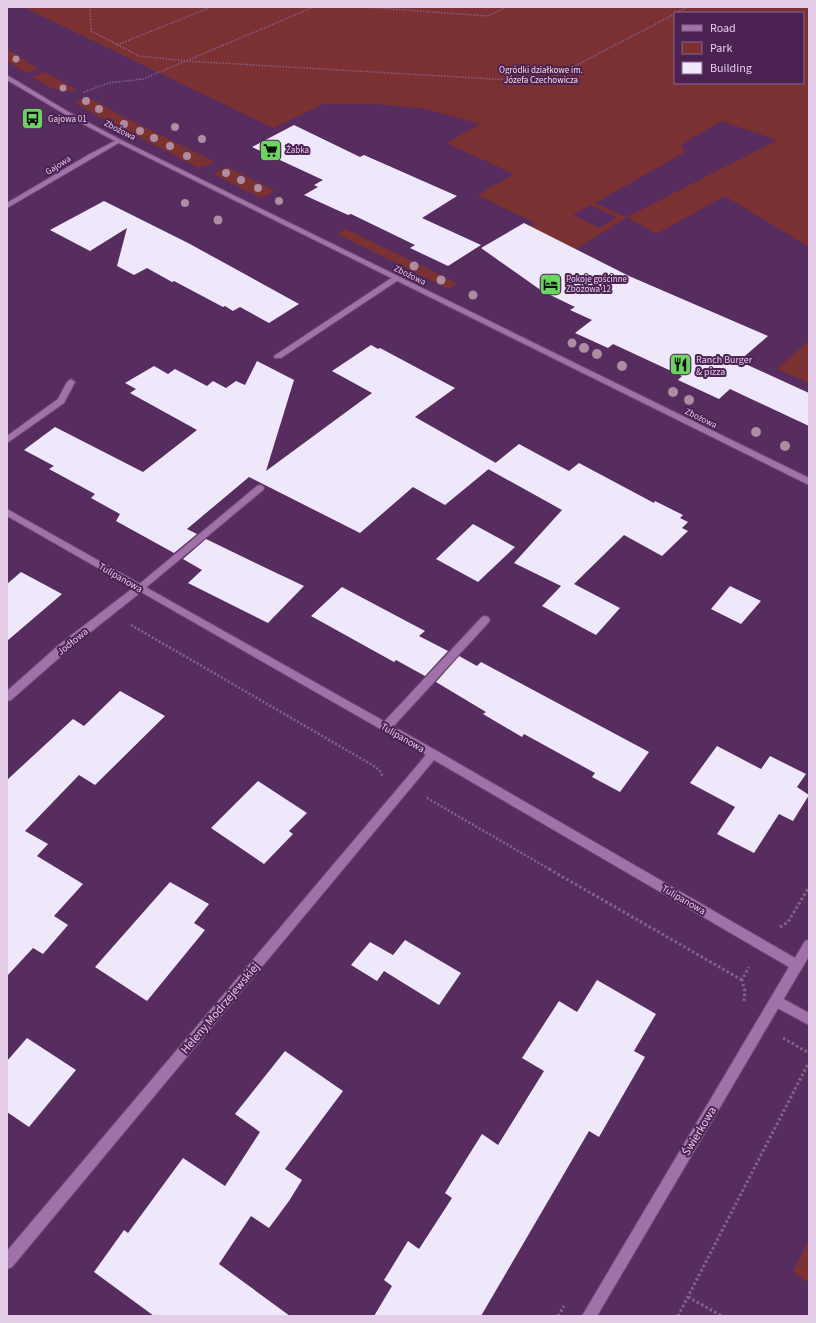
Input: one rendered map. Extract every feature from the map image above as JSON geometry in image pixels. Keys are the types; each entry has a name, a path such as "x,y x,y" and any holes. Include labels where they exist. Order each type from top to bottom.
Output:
{"street":[{"name":"Zbożowa","path":"7,77 119,141 809,482"},
{"name":"Gajowa","path":"7,206 100,150 119,141"},
{"path":"278,356 396,279"},
{"path":"7,440 61,402 71,382"},
{"name":"Jodłowa","path":"7,697 64,647 140,588 260,488"},
{"name":"Tulipanowa","path":"7,512 386,727 797,965"},
{"path":"386,727 485,620"},
{"name":"Heleny Modrzejewskiej","path":"7,1262 433,754"},
{"name":"Świerkowa","path":"589,1316 809,945"},
{"path":"776,1000 809,1019"}],"path":[{"path":"90,7 91,31 139,56 186,61 544,82 674,14"},
{"path":"118,45 211,7"},
{"path":"84,92 109,83 142,79 314,7"},
{"path":"363,7 488,16 507,7"},
{"path":"678,12 688,7"},
{"path":"128,624 138,628 374,766 381,772 742,980"},
{"path":"381,772 382,779"},
{"path":"777,926 782,927 788,922 809,887"},
{"path":"678,1316 809,1062"},
{"path":"688,1297 722,1316"}],"green space":[{"name":"Ogródki działkowe im. Józefa Czechowicza","path":"23,7 809,7 809,247 725,196 656,234 627,217 575,250 531,227 535,223 477,195 514,174 446,143 480,124 426,109 375,104 323,104 273,128","holes":["721,121 777,140 627,217 595,203 685,152 681,145","590,205 617,217 600,228 573,215"]},
{"path":"7,49 39,69 26,73 7,61"},
{"path":"45,72 77,90 58,90 32,77"},
{"path":"88,97 122,116 215,162 203,167 197,167 76,103 78,100"},
{"path":"227,167 275,191 261,198 215,175 215,172"},
{"path":"346,229 455,282 456,284 449,289 337,234"},
{"path":"809,341 809,383 777,369"},
{"path":"809,1239 809,1283 793,1272"}],"building":[{"path":"294,125 360,157 364,155 457,196 422,218 481,245 448,266 410,248 415,245 351,214 348,215 304,195 318,187 314,185 323,180 252,147"},
{"path":"104,201 190,244 299,304 269,323 240,307 233,311 225,306 223,307 147,268 134,275 117,266 127,228 90,251 50,230"},
{"path":"524,223 629,276 768,336 739,361 809,393 809,426 730,389 719,399 678,380 682,376 613,344 608,348 575,333 592,320 570,310 575,307 542,291 481,248"},
{"path":"371,345 378,349 380,348 455,388 415,417 496,463 445,505 413,487 360,533 249,477 187,529 197,534 174,553 116,521 120,514 91,498 95,494 49,469 54,466 24,450 55,427 143,472 197,430 130,393 136,389 125,383 154,366 168,374 175,369 207,386 213,381 226,388 236,381 245,385 257,361 294,380 266,471 372,393 332,371"},
{"path":"519,444 569,471 579,463 654,503 655,501 683,515 680,518 688,522 682,528 688,531 662,556 624,535 574,584 620,608 596,635 542,606 561,586 514,563 562,510 488,469"},
{"path":"473,524 515,547 478,582 436,559"},
{"path":"206,539 304,586 268,623 188,583 202,570 183,559"},
{"path":"21,572 62,594 7,641 7,584"},
{"path":"730,586 761,601 741,624 711,609"},
{"path":"342,587 425,631 419,636 448,651 425,676 396,660 394,662 311,616"},
{"path":"459,656 477,666 481,662 649,752 620,792 592,777 595,773 524,734 522,737 483,714 486,712 436,682"},
{"path":"120,691 165,716 95,785 79,775 25,831 48,844 37,856 83,884 54,916 68,925 43,954 33,948 7,976 7,780 73,719 84,726"},
{"path":"717,746 761,769 770,756 806,774 797,787 809,795 793,821 779,814 754,853 717,834 735,807 690,783"},
{"path":"258,781 307,813 289,831 293,834 264,864 211,828"},
{"path":"170,882 209,904 194,923 205,930 147,1001 95,967"},
{"path":"405,940 461,973 439,1005 384,971 377,981 351,965 370,942 393,955"},
{"path":"597,980 656,1014 634,1051 645,1057 599,1137 589,1131 481,1316 374,1316 392,1286 384,1280 408,1241 419,1249 452,1198 445,1193 482,1134 498,1145 544,1071 522,1058 559,1001 577,1012"},
{"path":"27,1038 76,1070 29,1127 7,1112 7,1061"},
{"path":"285,1051 343,1091 285,1169 302,1180 289,1201 269,1228 251,1216 219,1264 290,1316 154,1316 94,1272 124,1230 128,1233 183,1158 225,1186 260,1132 235,1114"}],"place":[{"name":"Gajowa 01","path":"32,119"},
{"name":"Żabka","path":"271,150"},
{"name":"Pokoje gościnne Zbożowa 12","path":"550,284"},
{"name":"Ranch Burger & pizza","path":"680,365"}]}
